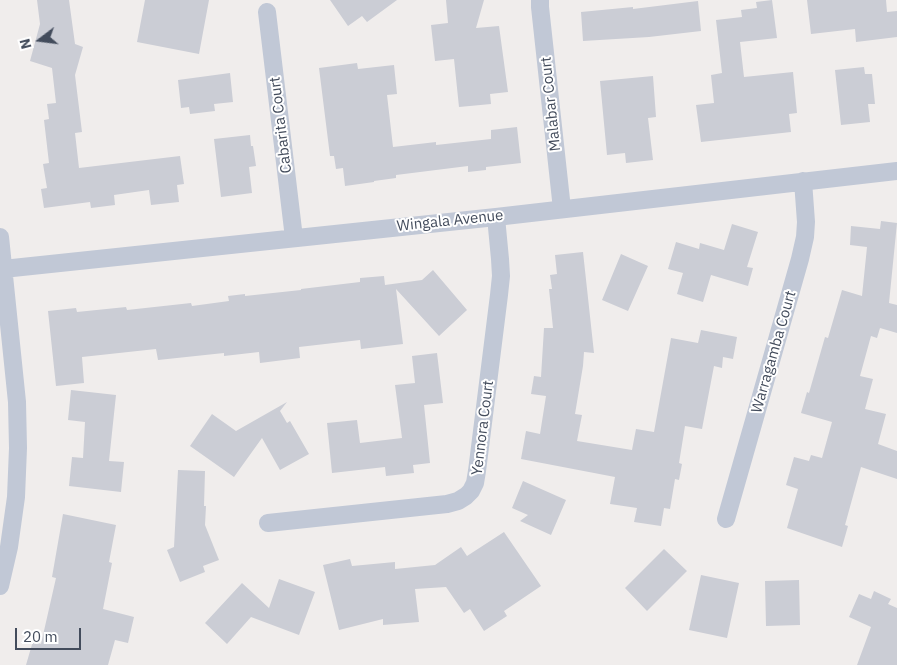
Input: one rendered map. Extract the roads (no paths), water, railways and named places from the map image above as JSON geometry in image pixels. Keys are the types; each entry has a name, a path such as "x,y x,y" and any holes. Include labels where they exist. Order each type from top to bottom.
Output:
{"street":[{"name":"Malabar Court","path":"540,0 562,209"},
{"name":"Cabarita Court","path":"268,12 294,238"},
{"name":"Wingala Avenue","path":"3,269 897,172"},
{"name":"Warragamba Court","path":"726,519 800,259 806,222 803,181"},
{"name":"Yennora Court","path":"268,523 447,504 458,501 471,491 478,471 501,276 496,216"},
{"path":"0,237 17,402 18,448 16,497 9,547 0,586"}]}
